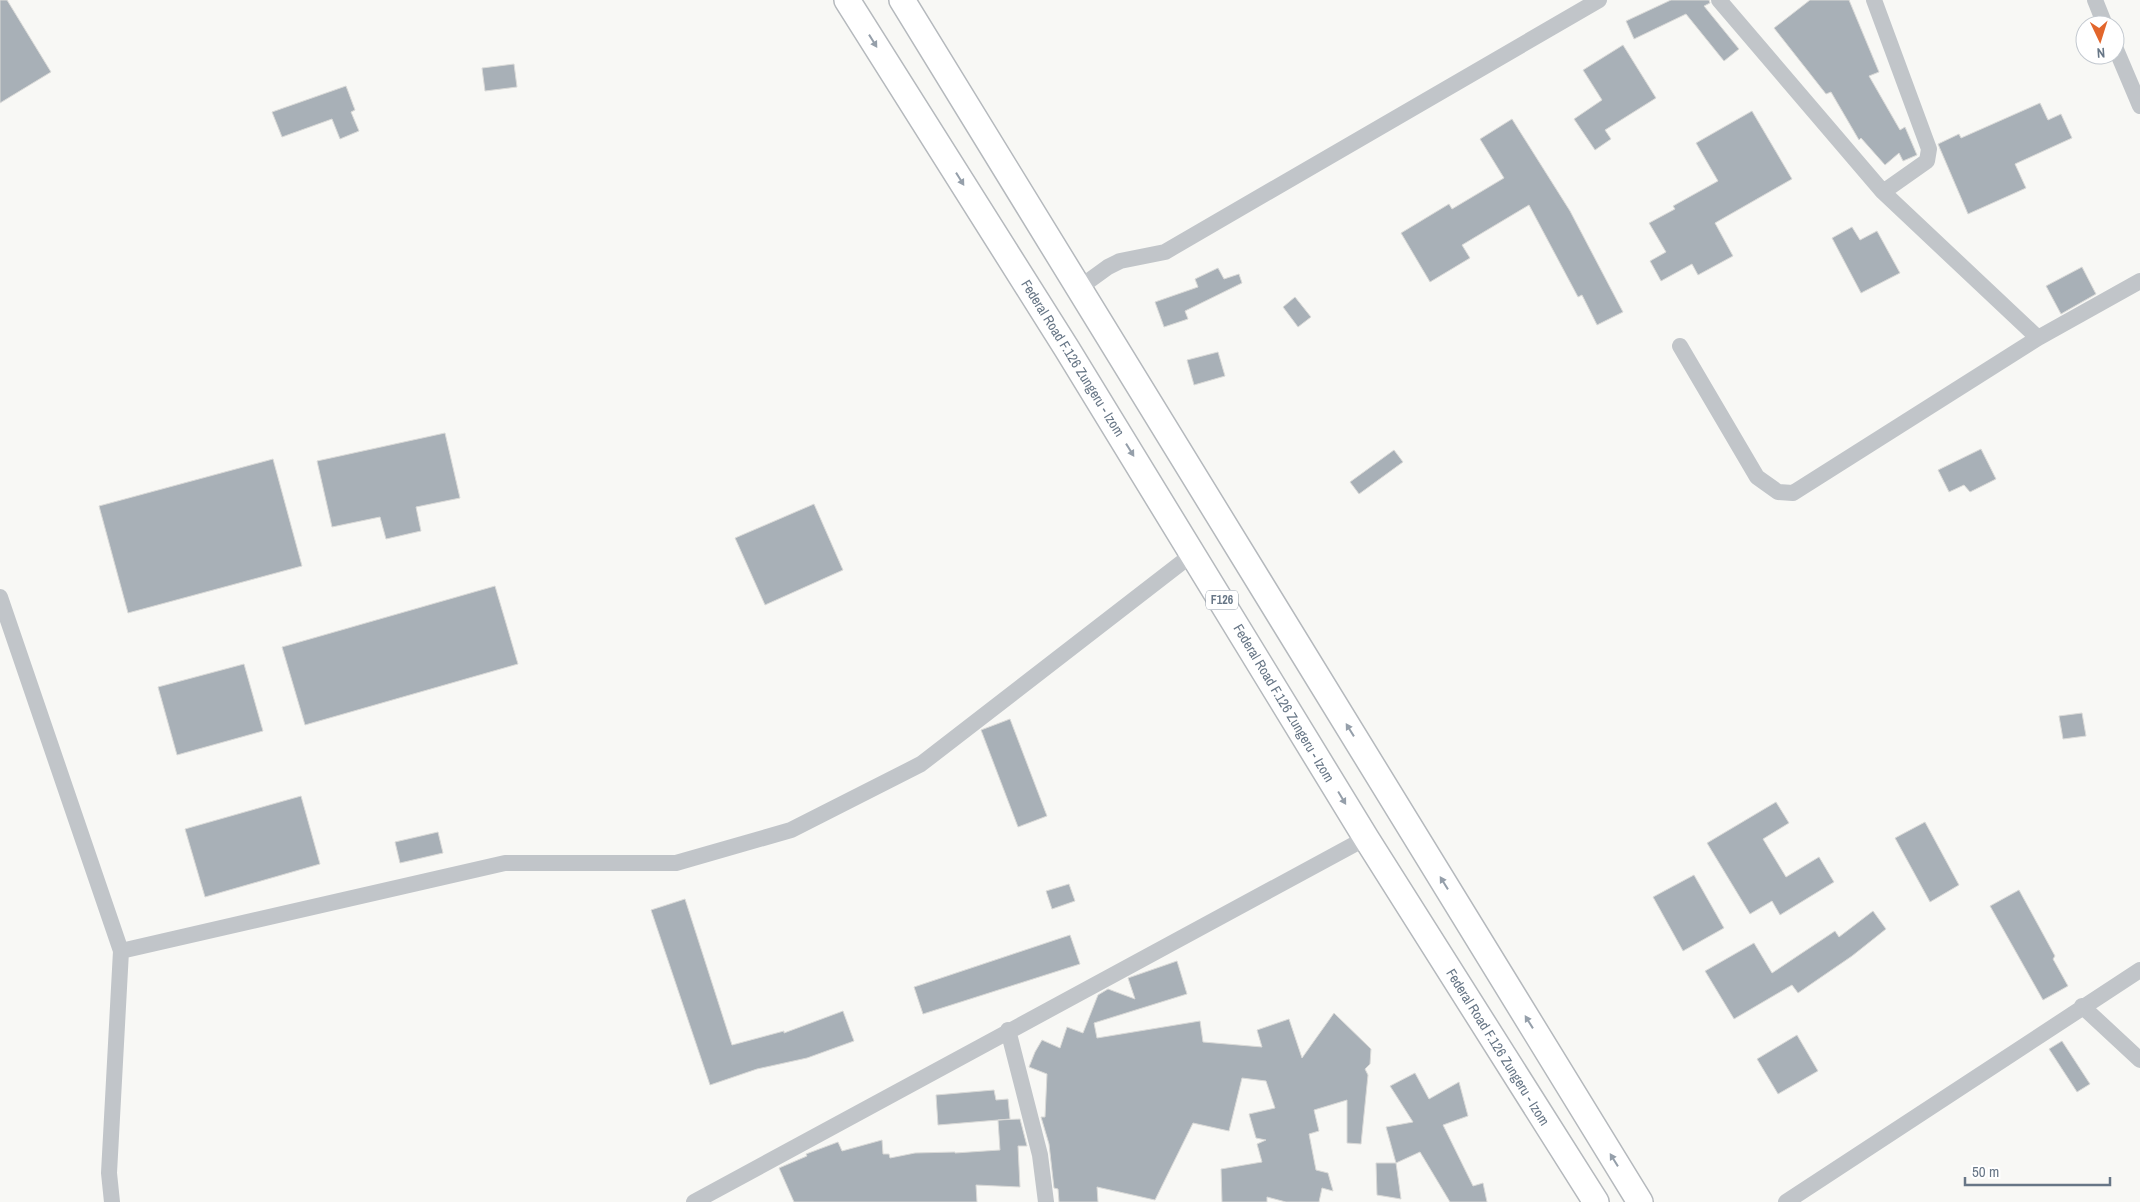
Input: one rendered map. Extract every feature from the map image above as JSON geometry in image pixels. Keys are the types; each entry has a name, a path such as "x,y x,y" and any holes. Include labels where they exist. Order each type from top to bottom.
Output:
{"main road":[{"name":"Federal Road F.126 Zungeru - Izom","path":"847,0 1194,553 1366,838 1596,1202"},
{"path":"902,0 1640,1202"}],"street":[{"path":"1079,288 1108,267 1120,261 1165,252 1599,0"},
{"path":"1719,0 1883,192 2038,338"},
{"path":"1874,0 1929,149 1927,161 1883,192"},
{"path":"2095,0 2102,15"},
{"path":"2123,65 2140,106"},
{"path":"1680,346 1757,477 1778,492 1793,493 2038,338 2140,281"},
{"path":"120,951 505,863 676,863 791,830 921,764 1194,553"},
{"path":"0,597 120,951 109,1173 112,1202"},
{"path":"694,1202 1008,1030 1366,838"},
{"path":"1786,1202 2082,1006 2140,970"},
{"path":"2082,1006 2140,1060"},
{"path":"1008,1030 1040,1154 1046,1202"}],"building":[{"path":"0,0 7,0 51,72 0,103"},
{"path":"1671,0 1709,0 1710,3 1704,6 1739,49 1724,61 1686,14 1634,39 1626,21"},
{"path":"1810,0 1849,0 1879,72 1869,76 1900,130 1905,127 1917,155 1903,161 1899,153 1885,165 1861,138 1859,140 1831,92 1826,94 1774,28"},
{"path":"1623,45 1656,98 1605,130 1611,139 1595,150 1574,119 1602,100 1583,70"},
{"path":"514,64 517,87 485,91 482,68"},
{"path":"346,86 355,110 351,112 359,131 340,139 332,119 282,137 272,112"},
{"path":"2040,103 2048,120 2061,114 2072,138 2015,164 2026,188 1968,214 1938,144 1959,134 1961,138"},
{"path":"1752,111 1792,179 1715,223 1733,256 1698,275 1692,264 1661,281 1650,261 1666,252 1649,223 1675,209 1673,206 1718,181 1696,143"},
{"path":"1512,119 1570,211 1623,312 1597,325 1582,295 1578,297 1529,205 1462,245 1470,258 1430,282 1401,233 1449,204 1452,209 1504,178 1480,139"},
{"path":"1852,227 1860,240 1877,231 1900,273 1861,293 1832,238"},
{"path":"2082,267 2096,294 2061,314 2046,286"},
{"path":"1218,268 1224,279 1239,274 1242,283 1185,311 1188,319 1164,327 1155,302 1198,287 1195,279"},
{"path":"1295,297 1311,317 1298,327 1283,307"},
{"path":"1218,352 1225,376 1194,385 1187,360"},
{"path":"445,433 460,498 416,507 421,531 386,539 380,517 332,527 317,461"},
{"path":"1981,449 1996,479 1970,492 1964,485 1949,492 1938,470"},
{"path":"1394,450 1403,462 1359,494 1350,482"},
{"path":"273,459 302,566 128,613 99,506"},
{"path":"814,504 843,570 765,605 735,538"},
{"path":"495,586 518,664 305,725 282,647"},
{"path":"244,664 263,731 177,755 158,687"},
{"path":"2082,713 2086,736 2063,739 2059,716"},
{"path":"1010,719 1047,816 1018,827 981,730"},
{"path":"301,796 320,864 205,897 185,829"},
{"path":"1776,802 1789,823 1763,839 1786,877 1819,857 1834,882 1780,915 1772,901 1750,914 1707,843"},
{"path":"1925,822 1959,885 1930,902 1895,838"},
{"path":"438,832 443,853 400,863 395,842"},
{"path":"1694,875 1724,928 1683,951 1653,897"},
{"path":"1069,884 1075,901 1052,909 1046,891"},
{"path":"2019,890 2055,956 2053,959 2068,986 2043,1000 1990,906"},
{"path":"685,899 732,1045 784,1031 784,1033 843,1011 854,1041 807,1058 757,1069 710,1085 651,910"},
{"path":"1873,911 1886,929 1852,956 1798,993 1792,985 1734,1019 1705,971 1754,943 1772,973 1835,931 1839,937"},
{"path":"1070,935 1080,964 923,1014 914,987"},
{"path":"1177,961 1187,994 1094,1023 1097,1038 1200,1021 1203,1042 1262,1047 1257,1030 1289,1019 1302,1058 1334,1013 1371,1049 1370,1064 1365,1069 1368,1075 1361,1144 1347,1143 1347,1100 1314,1110 1319,1131 1309,1134 1316,1170 1328,1173 1333,1191 1322,1188 1319,1202 1286,1202 1267,1197 1267,1202 1222,1202 1221,1169 1262,1162 1257,1144 1266,1140 1256,1138 1249,1114 1275,1108 1266,1081 1242,1078 1229,1131 1193,1123 1155,1200 1097,1187 1098,1202 1059,1202 1058,1189 1054,1188 1049,1144 1041,1117 1045,1117 1047,1074 1029,1067 1035,1052 1042,1040 1060,1048 1067,1027 1083,1033 1098,995 1108,989 1135,999 1128,978"},
{"path":"1797,1035 1818,1071 1778,1094 1757,1059"},
{"path":"2062,1041 2090,1084 2077,1092 2049,1049"},
{"path":"1415,1073 1429,1099 1459,1082 1468,1116 1443,1125 1473,1186 1483,1183 1487,1202 1450,1202 1420,1152 1396,1163 1386,1127 1413,1122 1390,1086"},
{"path":"994,1090 996,1100 1008,1099 1010,1119 938,1125 936,1095"},
{"path":"1020,1119 1027,1146 1018,1146 1020,1187 976,1185 977,1202 794,1202 779,1168 807,1156 806,1154 838,1142 842,1151 882,1140 883,1154 889,1154 890,1158 915,1153 1000,1150 998,1120"},
{"path":"1376,1163 1396,1163 1401,1199 1377,1195"}]}
